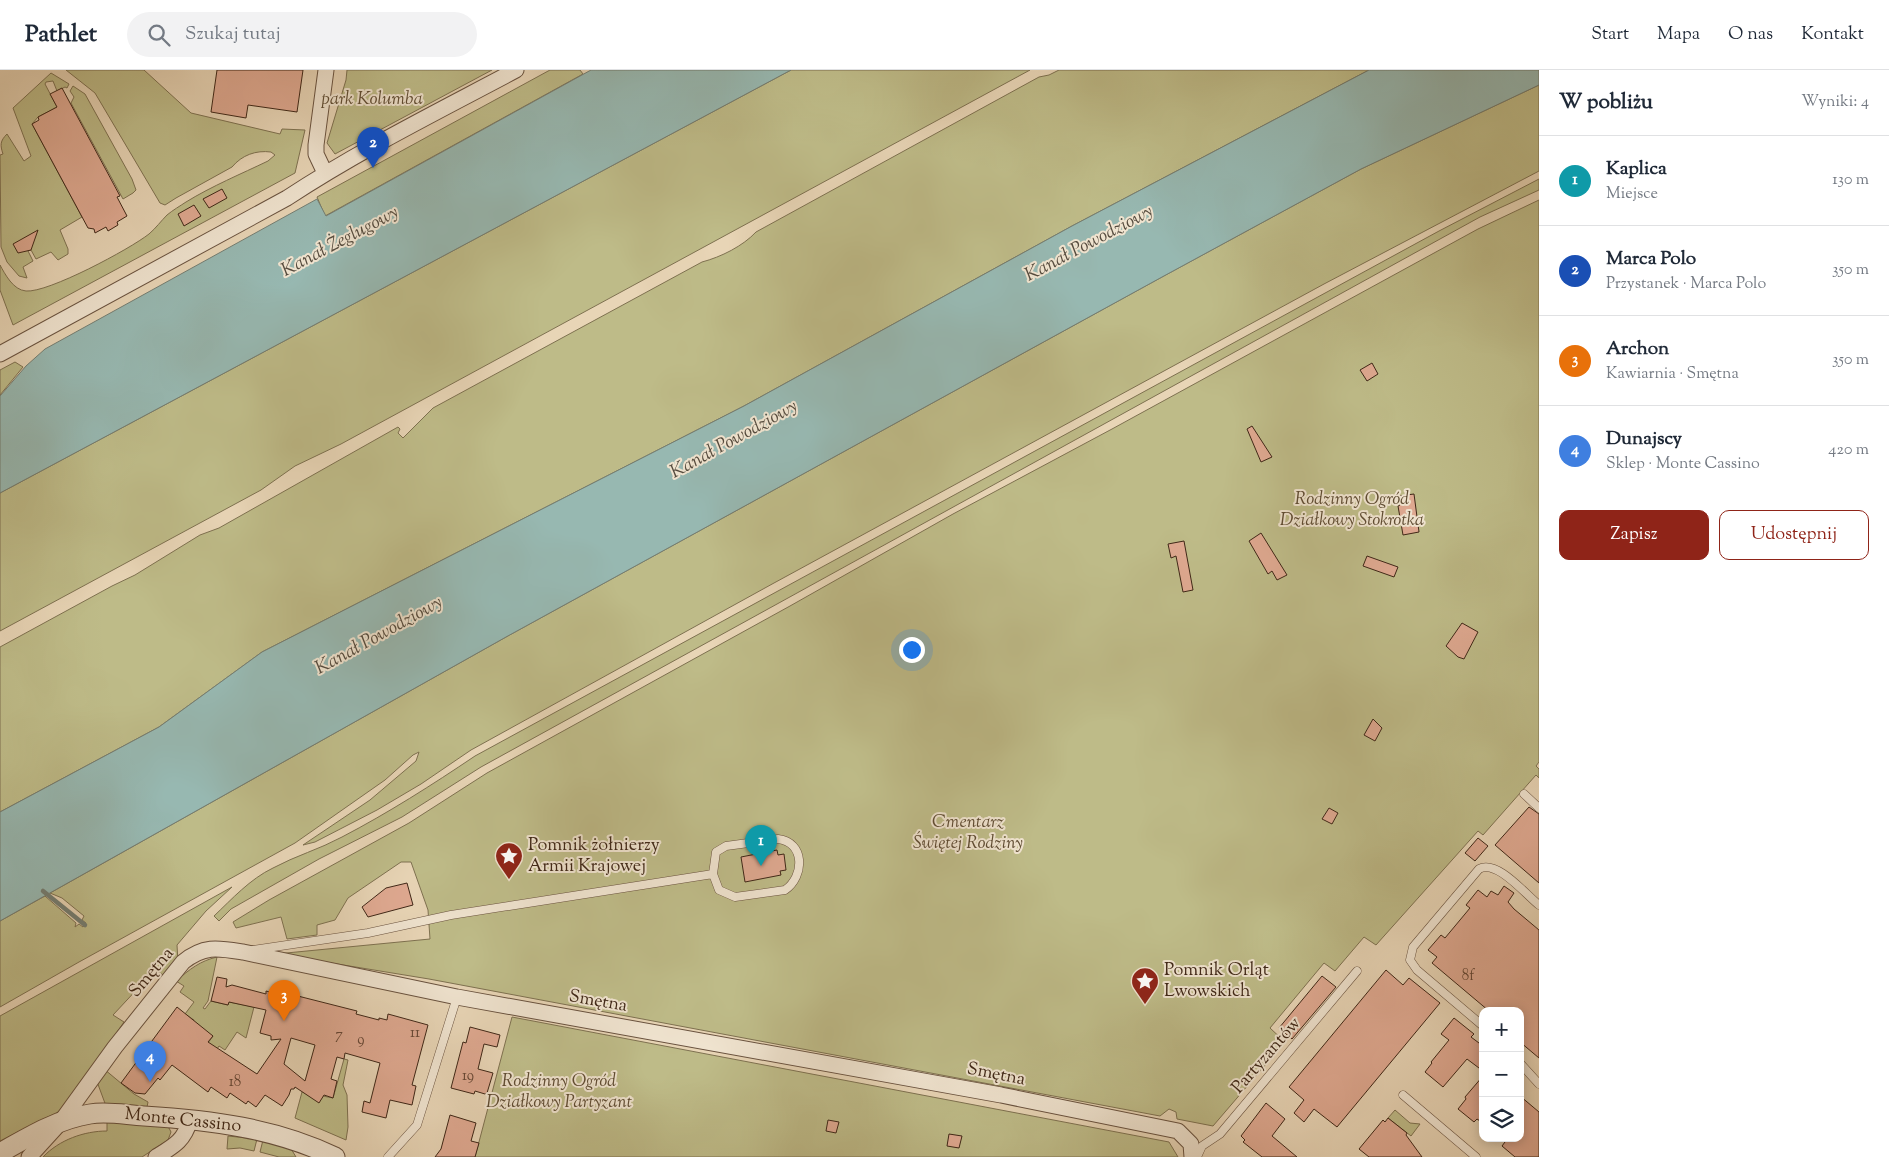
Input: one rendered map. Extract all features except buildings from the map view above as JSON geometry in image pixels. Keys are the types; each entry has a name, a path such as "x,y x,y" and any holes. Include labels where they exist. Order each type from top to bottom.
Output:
{"street":[{"path":"325,173 316,154 316,145 326,70"},
{"path":"0,354 287,198 325,173 516,70"},
{"name":"Smętna","path":"60,1123 115,1047 183,962 195,953 210,949 243,952 457,997 992,1093 1178,1131 1191,1144 1192,1157"},
{"name":"Monte Cassino","path":"0,1152 39,1131 71,1118 95,1114 190,1120 266,1131 303,1150 335,1157"},
{"path":"156,1157 181,1140 190,1120"},
{"path":"29,1157 60,1123"}],"lane":[{"path":"1524,794 1539,808"},
{"path":"778,838 785,839 795,848 799,860 798,876 792,886 785,890 735,898 719,890 712,874 716,852 726,846 778,838"},
{"path":"1479,1023 1417,970 1410,960 1413,947 1484,866 1503,873 1539,905"},
{"path":"243,952 368,933 451,915 712,874"},
{"name":"Partyzantów","path":"1197,1157 1202,1146 1220,1134 1357,971"},
{"path":"388,1157 417,1125 457,997"},
{"path":"1524,1067 1539,1084"},
{"path":"1403,1095 1476,1157"}],"green space":[{"path":"66,70 144,70 191,113 280,134 282,129 305,130 295,173 13,325 0,290 0,265 4,273 17,288 26,291 37,290 70,278 139,241 149,234 167,215 186,202 216,185 268,161 275,155 271,152 250,154 240,159 232,167 165,205 160,203 95,93"},
{"name":"park Kolumba","path":"347,70 492,70 335,154 327,143 346,80"},
{"path":"550,70 580,70 583,74 325,216 317,197"},
{"path":"791,70 1030,70 341,444 295,466 261,490 0,631 0,493"},
{"path":"1059,70 1369,70 1072,226 744,406 262,652 159,727 0,812 0,647 135,575 200,535 219,528 398,427 400,429 398,433 403,438 433,408 702,262 731,250 745,242 756,232 1039,77"},
{"path":"51,73 69,84 67,88 65,87 57,91 53,81 46,82 45,84 57,107 38,117 32,124 82,217 60,230 68,249 68,254 58,260 51,252 36,259 31,250 28,251 33,261 23,267 27,278 19,276 7,262 1,247 0,155 3,154 1,143 7,134 24,161 31,156 13,108"},
{"path":"1539,85 1539,171 1324,284 774,583 471,750 421,784 377,810 315,842 303,845 370,800 416,761 419,752 413,755 385,780 295,843 0,1007 0,921 45,896 76,923 75,927 79,924 83,927 86,923 82,920 84,916 62,898 50,893 506,637 1361,169"},
{"path":"73,86 85,94 132,179 136,190 123,199 71,103 74,97 70,91"},
{"path":"1539,179 1539,190 1480,217 481,767 402,817 319,859 231,909 219,921 214,916 242,890 265,873 359,828 443,778 475,756 1439,231"},
{"path":"1539,200 1539,762 1536,766 1539,769 1539,778 1536,775 1483,835 1478,831 1376,945 1364,937 1335,971 1324,963 1270,1028 1285,1042 1213,1126 1177,1119 1176,1112 1169,1109 1160,1116 429,979 276,954 430,939 428,910 411,862 401,862 348,898 335,920 317,925 317,935 287,939 281,917 236,928 233,922 269,900 409,823 487,773 953,514 1478,229"},
{"path":"15,362 23,367 0,395 0,370"},
{"path":"232,887 206,911 177,945 178,962 165,976 155,970 113,1015 124,1022 68,1103 58,1112 0,1141 0,1016"},
{"path":"217,957 208,1001 203,1008 205,1009 211,1001 228,1005 229,1002 254,1007 246,1038 237,1032 225,1050 219,1046 212,1057 203,1050 213,1036 192,1024 194,1020 185,1014 194,1002 180,992 184,986 176,981 195,966"},
{"name":"Rodzinny Ogród Działkowy Partyzant","path":"512,1017 1169,1142 1178,1157 475,1157"},
{"path":"344,1059 348,1060 343,1085 347,1095 348,1127 346,1140 295,1118 302,1092 333,1098"},
{"path":"104,1069 134,1094 148,1102 147,1107 106,1106 96,1079"},
{"path":"1395,1110 1410,1123 1420,1124 1411,1136 1388,1118"},
{"path":"107,1121 166,1126 171,1132 168,1140 142,1157 43,1157 64,1141 98,1131 107,1131"},
{"path":"228,1136 257,1139 254,1151 240,1148 227,1149"},
{"path":"263,1140 290,1147 296,1157 279,1157 260,1152"}],"water":[{"name":"Kanał Żeglugowy","path":"591,70 791,70 0,493 0,396 26,366 45,349 317,199 326,216"},
{"name":"Kanał Powodziowy","path":"1369,70 1539,70 1539,85 1361,169 1162,277 506,637 0,921 0,812 159,727 262,652 744,406 1072,226"}],"waterway":[{"path":"43,891 85,925"}],"place":[{"name":"Marca Polo","path":"373,168"},
{"name":"Kaplica","path":"761,866"},
{"name":"Pomnik żołnierzy Armii Krajowej","path":"509,880"},
{"name":"Pomnik Orląt Lwowskich","path":"1145,1005"},
{"name":"Archon","path":"284,1021"},
{"name":"Dunajscy","path":"150,1082"}],"park label":[{"name":"Rodzinny Ogród Działkowy Stokrotka","path":"1352,510"},
{"name":"Cmentarz Świętej Rodziny","path":"968,833"}]}
